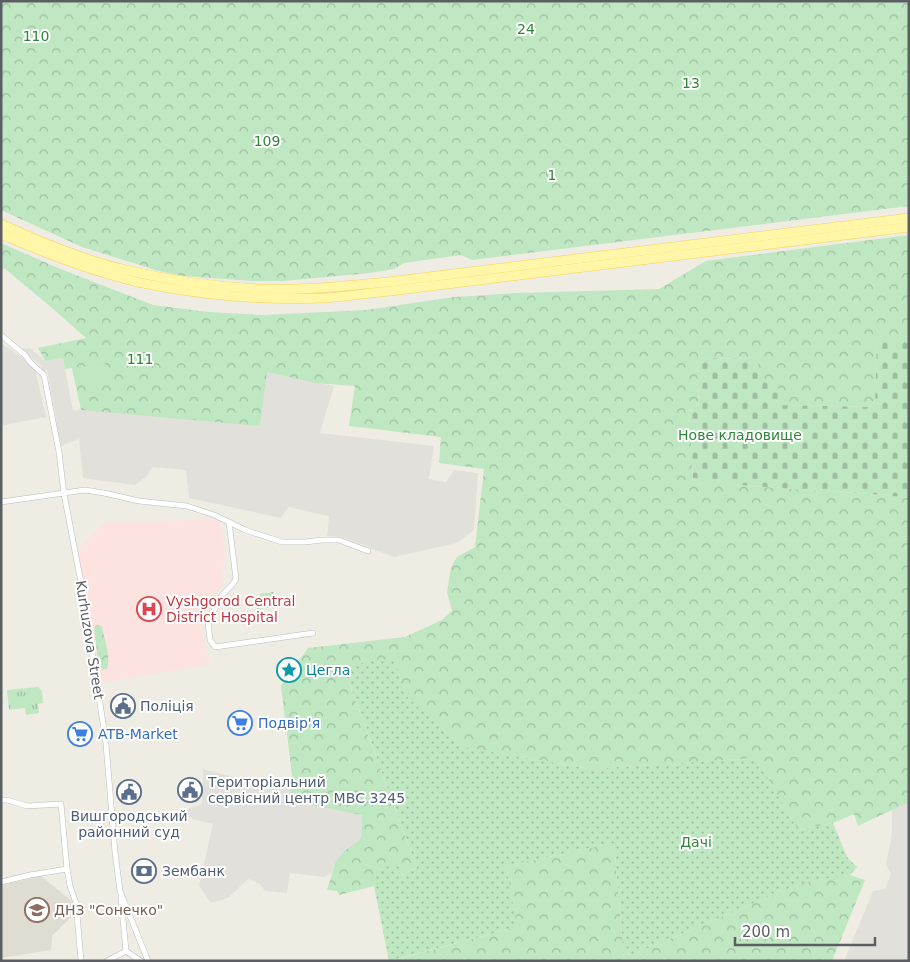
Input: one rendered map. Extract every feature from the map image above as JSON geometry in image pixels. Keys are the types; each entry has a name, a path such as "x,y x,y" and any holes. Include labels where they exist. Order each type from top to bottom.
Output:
{"main road":[{"path":"1,224 84,257 125,270 211,285 258,289 323,288 388,282 909,218"},
{"path":"1,234 80,265 124,279 209,294 259,298 322,298 410,289 909,227"}],"street":[{"name":"Kurhuzova Street","path":"1,335 25,355 44,375 59,452 64,494 83,593 104,722 120,890 148,961"},
{"path":"1,502 85,490 139,502 187,506 214,515 245,530 282,542 339,540 368,551"},
{"path":"229,522 236,579 222,595 208,622 210,640 215,647 313,633"},
{"path":"1,800 27,806 61,804 67,869 76,903 81,961"},
{"path":"1,882 67,869"},
{"path":"120,890 126,951"},
{"path":"107,961 126,951"},
{"path":"126,951 141,961"}],"shaded area":[{"path":"1,343 35,369 46,417 1,426"},
{"path":"30,348 45,361 63,358 73,410 86,409 260,425 266,372 334,386 320,433 434,446 429,479 446,482 454,470 478,473 474,530 457,543 394,557 342,537 327,536 329,516 288,507 281,518 189,498 186,470 152,467 146,477 135,485 83,478 79,439 61,446 47,370 43,371 41,365 19,349"},
{"name":"Vyshgorod Central District Hospital","path":"220,519 226,558 221,570 223,585 218,591 200,628 211,664 102,683 78,549 104,523"},
{"path":"203,769 270,787 293,783 362,814 361,839 344,851 336,861 332,873 324,877 290,873 287,893 265,891 260,884 248,879 228,898 211,903 199,886 213,824 187,817 187,809 202,804"},
{"path":"909,802 909,961 844,961 873,891 885,889 891,873 886,865 892,834 892,810"},
{"name":"ДНЗ \"Сонечко\"","path":"41,876 74,903 71,917 52,936 51,950 1,958 1,889 3,885"}],"green space":[{"path":"1,1 909,1 909,206 472,260 461,255 404,263 394,269 370,273 283,281 183,276 159,271 82,247 1,210"},
{"name":"111","path":"909,235 909,339 877,339 876,407 777,405 778,380 757,379 758,359 697,358 699,410 689,410 693,478 749,486 909,498 909,802 858,826 854,814 833,823 798,830 756,758 590,769 463,747 408,698 394,662 343,667 417,868 374,886 339,895 337,891 327,890 336,861 344,851 361,839 362,815 287,800 293,783 281,686 308,648 405,637 442,620 452,611 447,592 451,567 457,557 475,547 484,469 439,463 441,437 349,426 355,386 315,383 267,372 260,426 81,410 72,368 65,369 63,358 45,361 38,348 86,338 4,268 1,273 1,243 58,268 153,305 208,312 263,315 366,310 454,297 516,293 659,289 706,261"},
{"name":"Нове кладовище","path":"877,339 909,339 909,498 749,486 693,478 689,411 699,409 697,358 758,359 758,379 778,379 778,405 875,407"},
{"path":"106,364 109,378 76,384 72,368"},
{"path":"273,592 275,607 257,609 256,600 260,597 260,594"},
{"path":"98,625 102,628 108,654 107,669 102,670 99,666 94,629"},
{"name":"Дачі","path":"388,659 394,662 408,698 463,747 590,769 756,758 798,830 833,823 847,857 857,867 850,875 804,882 624,958 614,843 506,866 517,927 389,961 374,886 378,884 374,875 382,866 388,864 399,867 401,875 417,868 343,666"},
{"path":"38,687 42,691 43,703 38,704 39,713 26,715 25,708 9,710 7,690"},
{"path":"614,843 624,958 804,882 850,875 865,880 832,961 391,961 516,927 506,866"}],"place":[{"name":"Vyshgorod Central District Hospital","path":"149,609"},
{"name":"Цегла","path":"289,670"},
{"name":"Поліція","path":"123,706"},
{"name":"Подвір'я","path":"240,723"},
{"name":"ATB-Market","path":"80,734"},
{"name":"Територіальний сервісний центр МВС 3245","path":"190,790"},
{"name":"Вишгородський районний суд","path":"129,792"},
{"name":"Зембанк","path":"144,871"},
{"name":"ДНЗ \"Сонечко\"","path":"37,910"}],"park label":[{"name":"24","path":"526,29"},
{"name":"110","path":"36,36"},
{"name":"13","path":"691,83"},
{"name":"109","path":"267,141"},
{"name":"1","path":"552,175"}]}
